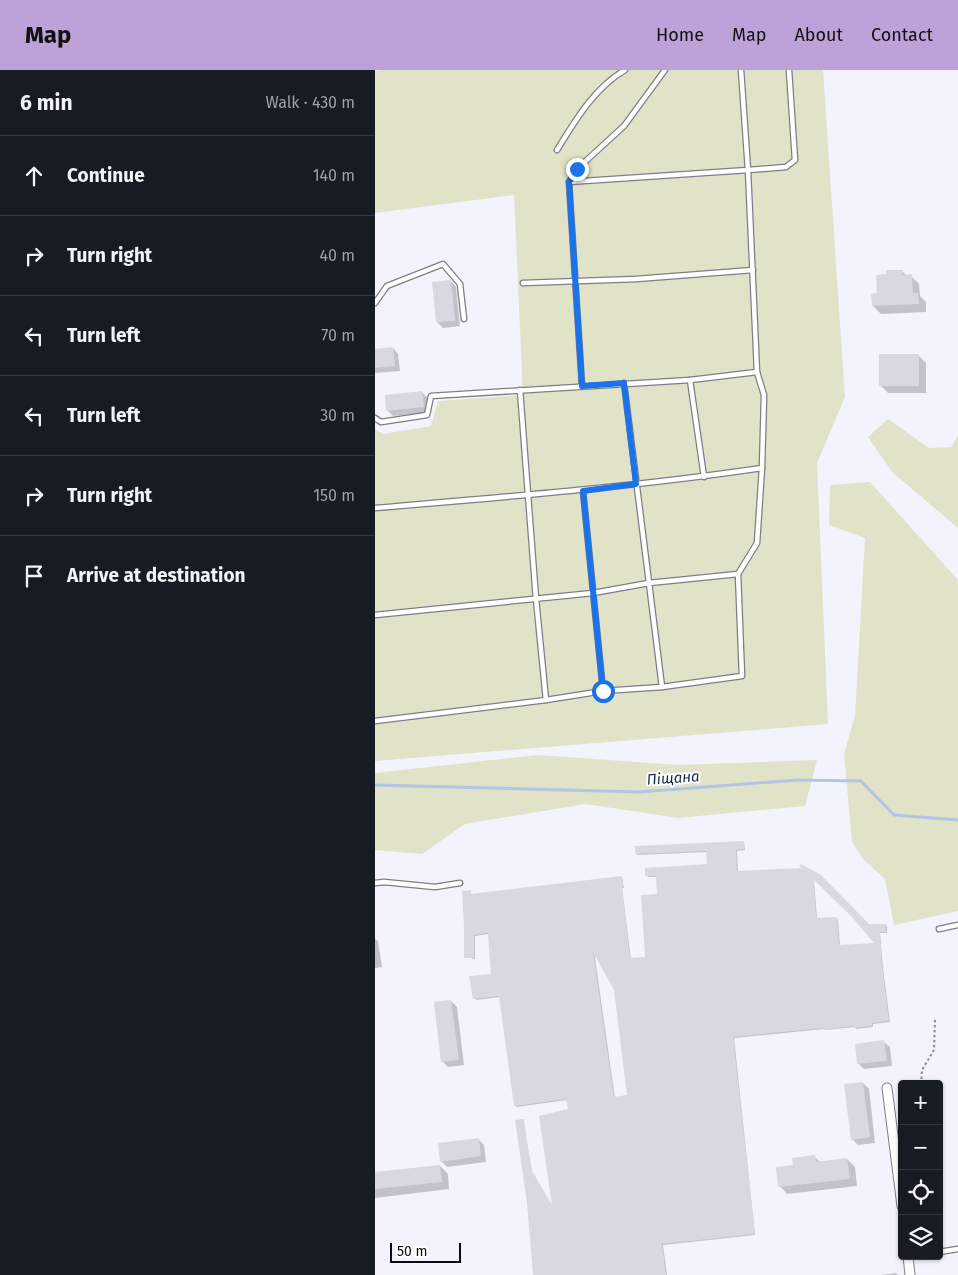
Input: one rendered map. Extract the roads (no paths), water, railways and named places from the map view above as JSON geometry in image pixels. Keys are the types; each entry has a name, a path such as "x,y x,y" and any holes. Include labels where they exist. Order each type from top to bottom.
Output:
{"street":[{"path":"887,1088 898,1175"},
{"path":"908,1260 910,1275"}],"lane":[{"path":"557,150 585,105 617,75 625,70"},
{"path":"582,386 569,182 577,169 624,126 665,70"},
{"path":"375,722 603,691 742,676 738,574 757,543 764,395 757,372 748,170 741,70"},
{"path":"569,182 786,167 795,160 789,70"},
{"path":"375,303 387,286 443,264 460,284 464,319"},
{"path":"523,283 575,282 753,270"},
{"path":"375,418 381,422 427,415 431,396 690,380 757,372"},
{"path":"690,380 704,477"},
{"path":"624,383 662,686"},
{"path":"520,390 535,599 546,700"},
{"path":"375,508 583,491 704,477 762,468"},
{"path":"583,491 603,691"},
{"path":"375,615 593,593 649,583 738,574"},
{"path":"375,883 384,882 435,887 460,884"},
{"path":"939,929 958,925"},
{"path":"943,1251 958,1249"}],"waterway":[{"name":"Піщана","path":"375,785 639,792 798,780 861,781 894,815 958,820"}]}
